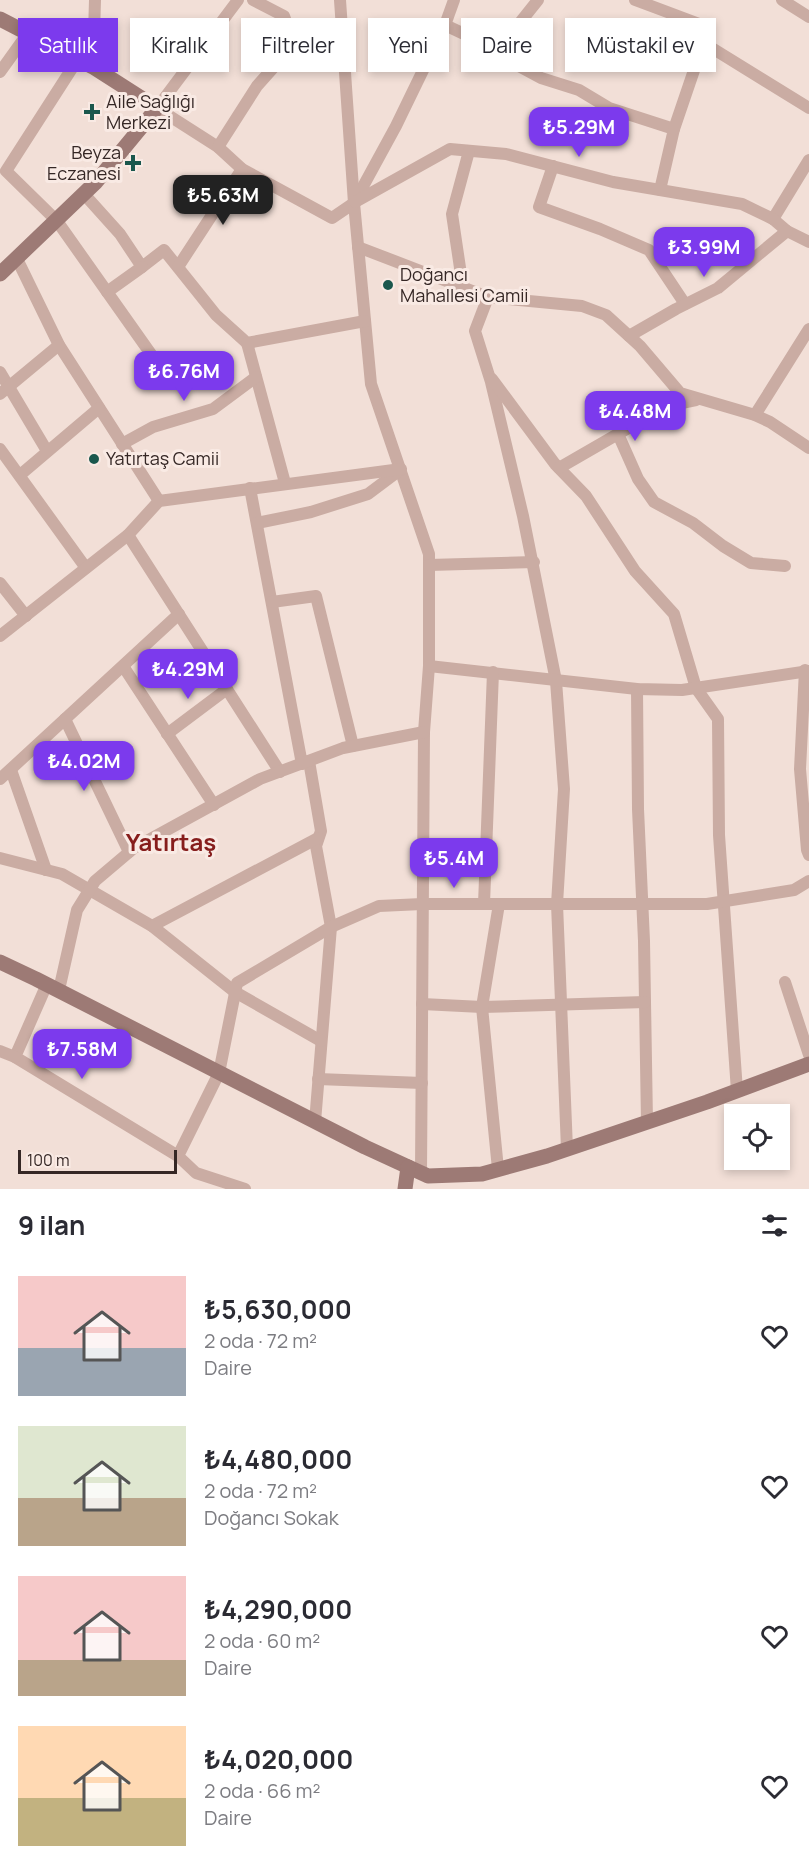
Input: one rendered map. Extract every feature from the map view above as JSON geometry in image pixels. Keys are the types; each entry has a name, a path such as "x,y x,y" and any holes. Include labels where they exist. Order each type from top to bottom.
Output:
{"street":[{"path":"94,18 95,0"},
{"path":"0,274 96,182 157,108 238,0"},
{"path":"218,147 257,86 281,58 289,30 284,16 253,0"},
{"path":"339,0 354,203 371,384 429,555 429,666 424,732 422,1083 414,1170 405,1189"},
{"path":"448,18 454,0"},
{"path":"524,18 538,0"},
{"path":"635,0 683,18"},
{"path":"782,0 809,17"},
{"path":"0,19 18,28"},
{"path":"0,72 18,47"},
{"path":"716,51 809,108"},
{"path":"70,72 6,171 57,221 170,381"},
{"path":"101,72 218,147 242,169 332,218 354,203 450,149 506,154 613,182 742,204 773,219 787,231 809,242"},
{"path":"354,203 422,72"},
{"path":"529,72 579,90 609,108 674,129"},
{"path":"660,190 674,129 693,72"},
{"path":"463,288 452,214 469,151"},
{"path":"773,219 809,160"},
{"path":"553,166 539,207 649,250 685,304"},
{"path":"178,267 242,169"},
{"path":"84,194 120,234 142,267"},
{"path":"629,336 718,288 787,231"},
{"path":"358,247 488,297 582,306 606,315 640,346 680,393 755,415 809,447"},
{"path":"107,292 164,250 216,315 247,343 285,483"},
{"path":"17,260 59,345 159,501"},
{"path":"488,297 475,331 488,373 534,562 556,681 564,789 557,904 567,1149"},
{"path":"247,343 365,321"},
{"path":"755,415 809,329"},
{"path":"5,390 59,345"},
{"path":"0,372 5,390 47,451"},
{"path":"488,373 559,468 586,496 635,571 674,614 696,688 718,719 719,835 737,1091"},
{"path":"122,444 153,427 213,409 256,377"},
{"path":"559,468 630,427 633,412 700,399"},
{"path":"20,475 99,408"},
{"path":"618,434 638,479 654,502 693,523 723,546 751,563 784,566"},
{"path":"0,449 86,568"},
{"path":"0,636 128,535 159,501 401,469"},
{"path":"257,523 311,512 368,494 401,469"},
{"path":"250,488 321,831 316,846 331,927 315,1122"},
{"path":"128,535 280,772"},
{"path":"429,565 534,562"},
{"path":"0,583 26,616"},
{"path":"272,602 316,596 353,746"},
{"path":"0,779 179,614"},
{"path":"123,666 213,805"},
{"path":"429,666 638,690 682,690 807,671 800,769 809,855"},
{"path":"484,904 493,672"},
{"path":"167,734 227,689"},
{"path":"638,690 638,809 647,1122"},
{"path":"65,719 129,852"},
{"path":"15,1057 53,987 77,910 95,881 129,852 260,779 353,746 424,732"},
{"path":"11,770 46,870"},
{"path":"152,926 318,838"},
{"path":"0,858 62,874 152,926 235,992 321,1041"},
{"path":"178,1156 219,1073 237,983 331,927 379,906 422,903 706,904 794,890 809,881"},
{"path":"498,1169 482,1007 499,904"},
{"path":"0,963 53,987 315,1122 428,1176 471,1174 498,1169 567,1149 809,1064"},
{"path":"785,982 809,1055"},
{"path":"422,1004 482,1007 645,1002"},
{"path":"0,1051 15,1057 178,1156 196,1173 245,1189"},
{"path":"318,1078 422,1083"}],"place":[{"name":"Aile Sağlığı Merkezi","path":"92,112"},
{"name":"Beyza Eczanesi","path":"133,163"},
{"name":"Doğancı Mahallesi Camii","path":"388,285"},
{"name":"Yatırtaş Camii","path":"94,459"}],"district":[{"name":"Yatırtaş","path":"171,843"}]}
